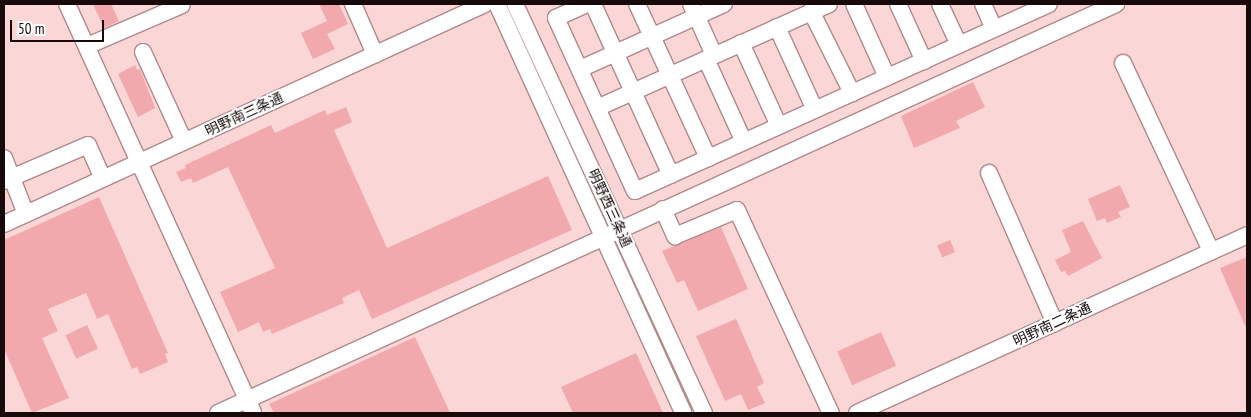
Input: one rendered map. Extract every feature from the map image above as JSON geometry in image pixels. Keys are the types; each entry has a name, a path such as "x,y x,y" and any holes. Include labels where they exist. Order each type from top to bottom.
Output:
{"street":[{"path":"67,4 250,407"},
{"path":"353,4 375,54"},
{"name":"明野南三条通","path":"4,224 485,4"},
{"name":"明野西三条通","path":"498,4 683,413"},
{"name":"明野西三条通","path":"516,4 704,413"},
{"path":"587,4 556,18 635,191 924,61 994,28 1028,8 1049,4"},
{"path":"593,4 671,175"},
{"path":"637,4 708,158"},
{"path":"580,69 652,36 694,10 724,4"},
{"path":"598,108 828,4"},
{"path":"854,4 888,77"},
{"path":"898,4 924,61"},
{"path":"940,4 958,45"},
{"path":"983,4 994,28"},
{"path":"218,413 250,407 602,237 1116,4"},
{"path":"87,46 182,5"},
{"path":"694,10 710,57 744,142"},
{"path":"811,12 852,93"},
{"path":"778,27 815,110"},
{"path":"741,43 779,126"},
{"path":"142,52 184,141"},
{"path":"1123,63 1211,251"},
{"path":"8,179 88,144 103,178"},
{"path":"4,158 8,179 26,214"},
{"path":"989,173 1054,323"},
{"path":"663,209 675,236 738,210 831,413"},
{"name":"明野南二条通","path":"857,413 1247,235"}],"building":[{"path":"93,4 111,4 119,21 104,28"},
{"path":"319,4 339,4 348,24 327,34 335,49 313,59 301,33 327,21"},
{"path":"135,65 137,70 140,69 155,108 138,117 118,74"},
{"path":"973,82 985,107 956,121 960,128 914,148 901,116"},
{"path":"346,107 352,122 334,130 387,248 548,176 572,230 372,319 359,290 342,298 344,303 272,334 270,329 263,332 259,322 238,332 220,292 275,268 228,167 193,183 191,178 181,182 176,172 186,168 185,165 271,125 275,133 325,110 327,115"},
{"path":"1120,185 1130,207 1118,212 1121,217 1107,223 1105,218 1097,221 1088,199"},
{"path":"99,197 168,353 165,354 168,362 140,374 137,367 132,369 108,314 97,319 86,293 48,309 58,331 42,338 69,398 32,413 4,349 4,240"},
{"path":"1083,221 1102,258 1068,276 1065,271 1061,272 1055,260 1071,252 1062,230"},
{"path":"721,227 748,289 698,311 684,280 677,283 662,251"},
{"path":"950,240 955,252 942,257 937,245"},
{"path":"1247,257 1247,330 1220,268"},
{"path":"736,319 764,383 757,387 765,403 748,410 741,394 725,401 696,336"},
{"path":"87,325 98,349 76,359 65,335"},
{"path":"881,332 896,366 852,385 837,352"},
{"path":"415,337 450,413 274,413 269,404"},
{"path":"636,353 663,413 573,413 561,387"}]}
